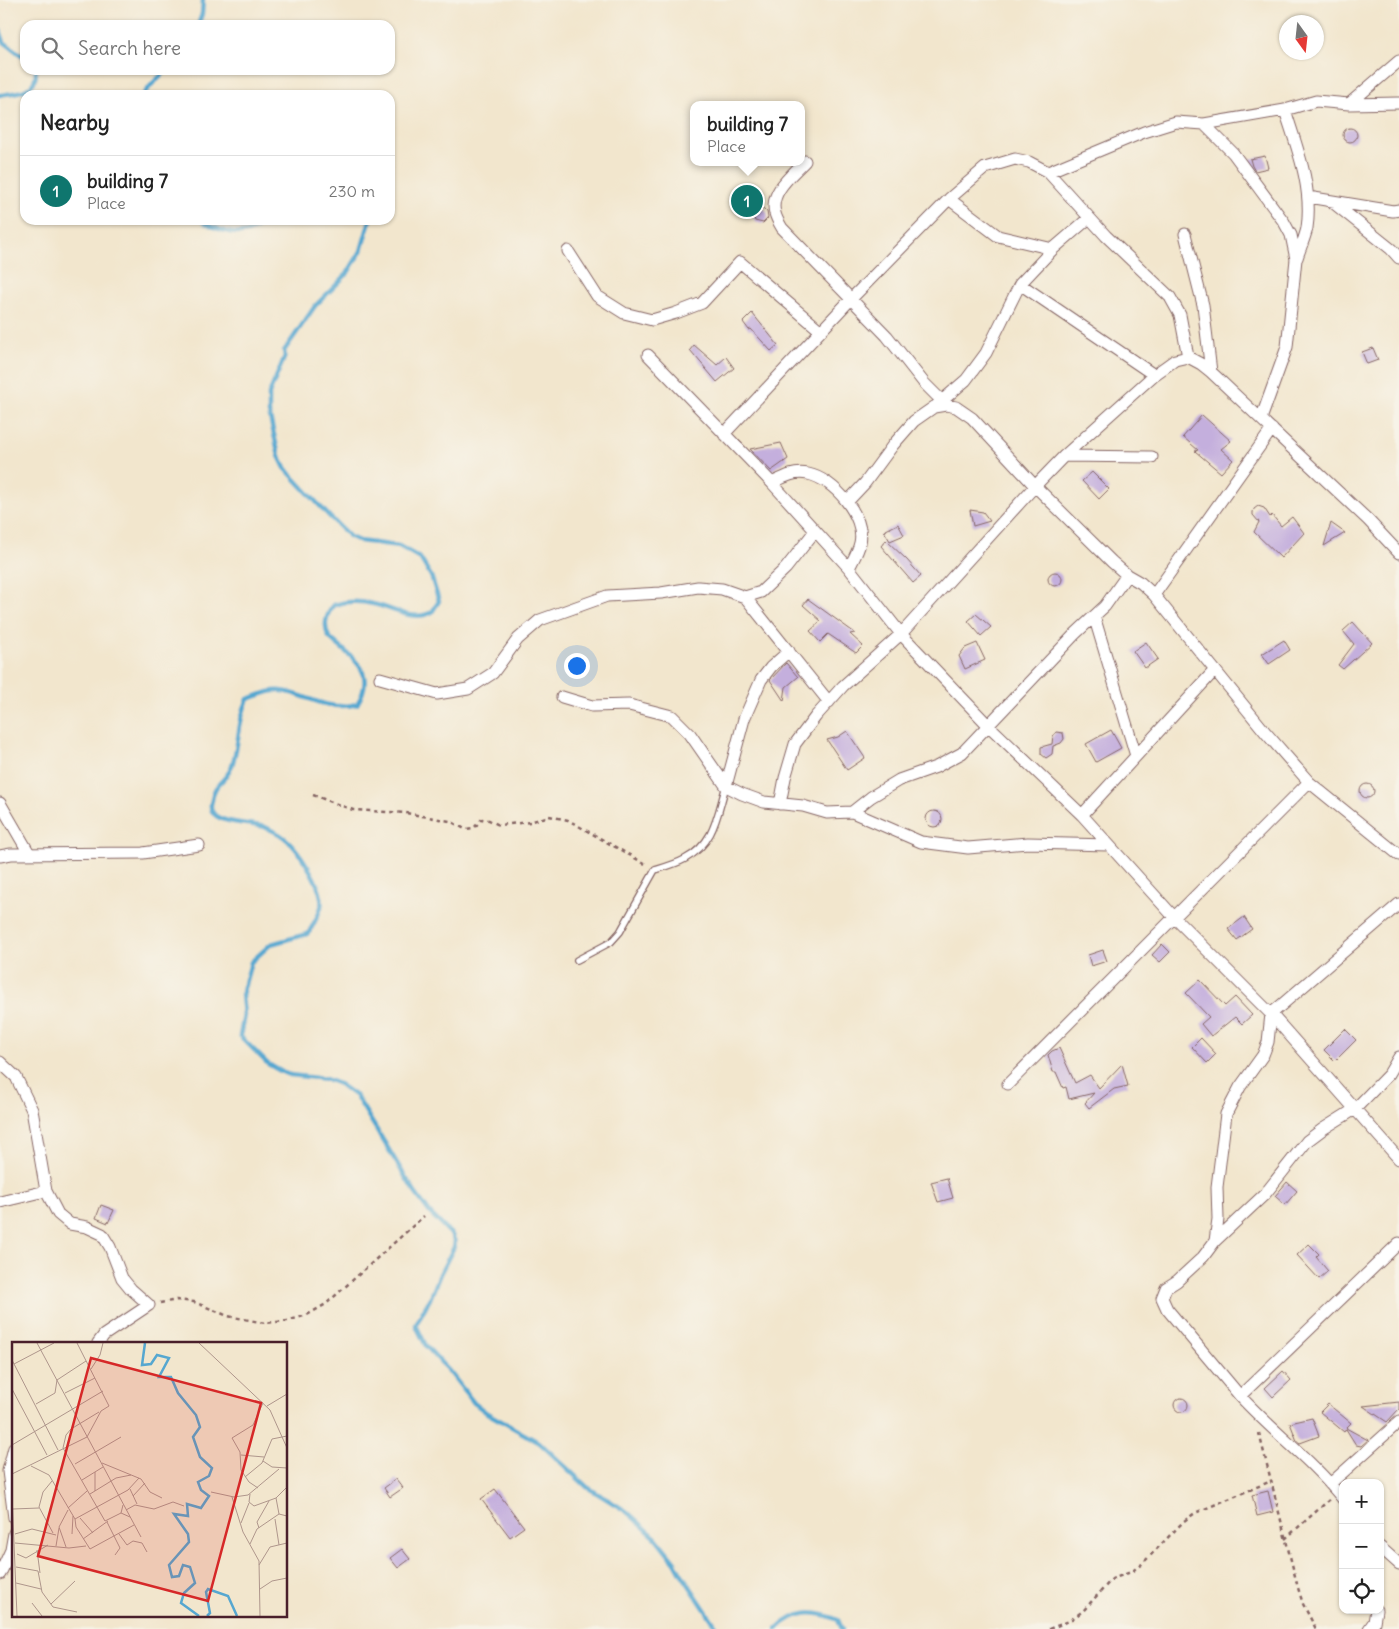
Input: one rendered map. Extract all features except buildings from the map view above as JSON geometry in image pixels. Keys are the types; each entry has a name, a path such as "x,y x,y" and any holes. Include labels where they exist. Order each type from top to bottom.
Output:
{"street":[{"path":"1349,104 1399,61"},
{"path":"1048,172 1144,132 1176,122 1204,124 1285,110 1316,102 1349,104 1399,103"},
{"path":"1261,419 1286,347 1296,259 1307,229 1308,196 1305,173 1285,110"},
{"path":"1204,124 1233,153 1284,222 1291,235 1296,259"},
{"path":"724,434 851,299 949,200 985,168 1015,160 1029,162 1048,172 1089,218 1170,297 1180,315 1188,357"},
{"path":"800,166 780,188 774,201 775,213 782,228 886,336 924,382 938,404"},
{"path":"1308,196 1393,211 1399,210"},
{"path":"949,200 998,236 1053,249"},
{"path":"1330,200 1391,249 1399,258"},
{"path":"848,501 865,483 893,445 914,421 938,404 966,380 986,353 1020,284 1053,249 1089,218"},
{"path":"1185,234 1203,305 1211,372"},
{"path":"568,252 597,296 624,313 652,320 702,303 740,262 821,331"},
{"path":"1020,284 1154,374"},
{"path":"648,355 772,483 848,568 901,634 988,725 1082,815 1174,917 1272,1014 1399,1159"},
{"path":"780,804 795,744 843,686 901,634 1064,456 1154,374 1175,360 1188,357 1211,372 1368,520 1399,553"},
{"path":"938,404 956,407 972,418 1035,486 1112,562 1154,595 1266,733 1309,782 1399,855"},
{"path":"1154,595 1272,429"},
{"path":"1064,456 1152,457"},
{"path":"772,483 790,474 809,474 828,482 848,501 858,524 861,542 848,568"},
{"path":"746,597 761,592 786,568 815,532"},
{"path":"852,812 871,797 900,780 936,767 962,753 1104,606 1127,575"},
{"path":"380,678 437,694 468,689 493,673 518,638 540,620 607,596 661,593 698,587 722,589 746,597 829,702"},
{"path":"1094,616 1136,756"},
{"path":"726,786 744,720 762,680 771,667 788,651"},
{"path":"1082,815 1215,670"},
{"path":"562,697 592,706 629,704 672,716 690,734 726,786 764,802 803,806 827,813 852,812 921,842 968,848 1028,843 1109,844"},
{"path":"1008,1084 1309,782"},
{"path":"0,803 29,853"},
{"path":"0,856 29,853 143,853 199,845"},
{"path":"1215,1241 1218,1219 1217,1187 1226,1114 1240,1087 1263,1054 1268,1042 1272,1014 1399,904"},
{"path":"1399,1057 1389,1074 1355,1109 1323,1129 1307,1142 1264,1194 1215,1241 1203,1257 1177,1281 1166,1288 1162,1298 1167,1308 1240,1396 1337,1492 1399,1422"},
{"path":"0,1062 16,1077 32,1110 46,1191 58,1214 70,1224 87,1227 102,1234 110,1247 122,1278 149,1305 104,1335 99,1342"},
{"path":"0,1202 46,1191"},
{"path":"1240,1396 1399,1243"},
{"path":"12,1456 8,1471 12,1502"},
{"path":"0,1574 12,1544"},
{"path":"1384,1551 1399,1564"},
{"path":"1370,1629 1375,1614"}],"lane":[{"path":"577,960 611,942 620,932 655,870 685,859 702,847 711,834 726,786"}],"path":[{"path":"313,795 353,810 415,814 450,820 465,829 474,828 482,819 499,825 530,822 554,816 568,820 655,870"},
{"path":"149,1305 178,1300 194,1302 228,1316 264,1323 287,1321 307,1315 326,1304 424,1216"},
{"path":"1253,1410 1303,1604 1316,1629"},
{"path":"1049,1629 1069,1621 1083,1611 1112,1579 1131,1572 1142,1564 1184,1521 1195,1513 1271,1481"},
{"path":"1285,1539 1337,1492"}],"waterway":[{"path":"200,20 203,0"},
{"path":"0,30 4,42 20,54"},
{"path":"25,90 33,83 35,75"},
{"path":"147,90 162,75"},
{"path":"0,95 20,92"},
{"path":"207,225 237,233 249,231 259,225"},
{"path":"369,225 361,251 347,274 315,306 284,351 285,356 269,394 269,413 279,456 285,468 350,537 359,541 399,546 420,558 431,576 439,601 432,612 418,616 363,602 348,602 334,605 326,620 326,629 329,637 354,659 363,674 365,682 363,692 357,704 336,706 292,693 278,691 248,699 244,707 234,759 229,772 215,790 211,810 215,815 228,821 265,827 288,841 309,868 319,889 321,907 307,934 271,944 251,962 242,995 244,1015 240,1036 268,1064 282,1072 290,1075 326,1079 339,1084 356,1096 414,1191 430,1213 452,1235 455,1242 430,1299 416,1325 426,1346 474,1403 487,1413 540,1443 587,1487 626,1511 656,1538 675,1562 718,1629"},
{"path":"777,1629 791,1618 814,1613 838,1620 842,1629"}],"place":[{"name":"building 7","path":"747,201"}]}
